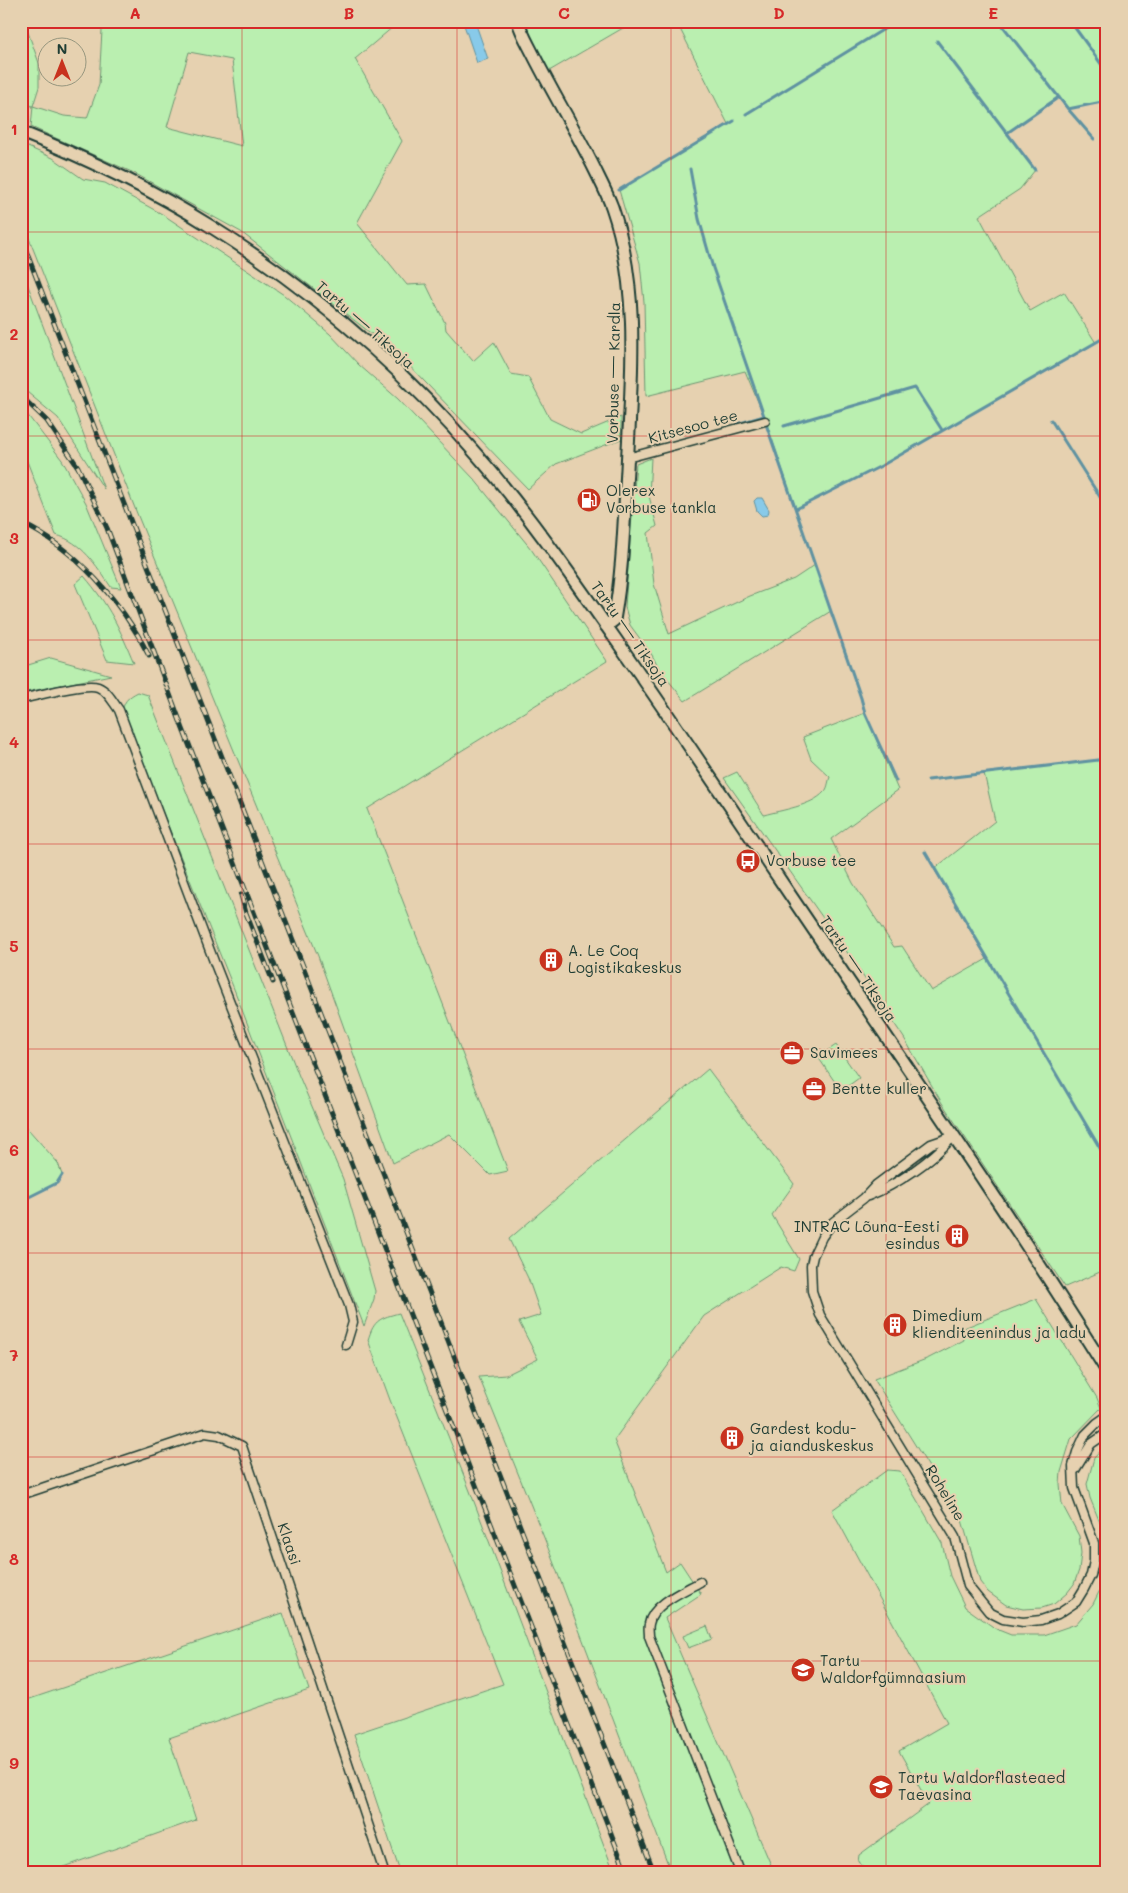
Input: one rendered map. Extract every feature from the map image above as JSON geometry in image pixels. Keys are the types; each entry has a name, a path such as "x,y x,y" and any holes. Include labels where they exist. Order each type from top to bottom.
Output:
{"main road":[{"name":"Vorbuse — Kardla","path":"518,21 538,65 591,161 612,205 621,238 630,300 632,342 621,574 614,620 606,626"},
{"name":"Tartu — Tiksoja","path":"21,132 64,149 113,172 208,224 300,289 355,334 422,396 476,453 542,536 606,626 954,1136 1066,1304 1107,1371"}],"street":[{"name":"Kitsesoo tee","path":"627,458 765,421"},
{"path":"21,700 78,687 97,686 108,694 119,710 215,964 349,1305 353,1322 346,1345"},
{"name":"Roheline","path":"954,1136 938,1154 879,1192 864,1198 833,1222 822,1237 813,1256 810,1281 820,1315 955,1537 968,1586 989,1612 1002,1619 1023,1622 1041,1620 1058,1614 1076,1602 1084,1589 1091,1575 1094,1561 1094,1543 1074,1488 1073,1466 1085,1435 1096,1423 1107,1416"},
{"path":"1073,1474 1091,1444 1107,1432"},
{"name":"Klaasi","path":"21,1495 205,1433 219,1435 242,1446 384,1872"},
{"path":"700,1582 659,1606 652,1614 648,1624 649,1636 740,1872"}],"green space":[{"path":"21,21 24,21 38,60 39,88 33,106 21,104 21,31 27,32 21,27"},
{"path":"106,21 400,21 355,59 402,141 357,223 407,285 426,284 445,323 446,330 473,361 494,342 511,374 528,377 550,419 581,434 621,417 621,439 556,464 528,489 400,356 241,232 134,173 31,127 33,106 64,116 87,118 99,85 102,30","holes":["189,52 232,60 242,146 167,127"]},
{"path":"518,21 635,21 544,74"},
{"path":"676,21 1107,21 1107,101 1068,109 1059,97 1007,133 1035,170 1020,189 979,216 1030,311 1064,292 1096,343 881,466 796,509 764,416 745,371 646,396 644,302 640,263 619,190 728,124"},
{"path":"21,144 53,158 83,179 105,183 162,214 284,295 330,334 359,365 398,399 474,479 531,549 607,661 367,809 508,1171 490,1175 449,1134 393,1163 318,956 138,516 21,218"},
{"path":"21,267 104,489 58,418 21,387 23,351 21,347"},
{"path":"21,410 26,413 62,460 86,503 121,588 111,587 88,555 65,538 56,535 21,446"},
{"path":"651,458 649,496 657,526 648,533 654,584 669,634 750,596 794,579 815,565 831,611 685,701 659,669 652,655 630,625 625,607 636,464"},
{"path":"84,576 113,618 134,663 107,660 75,584"},
{"path":"51,658 111,675 21,693 21,665 25,666"},
{"path":"138,692 148,695 299,1076 343,1179 375,1291 364,1326 234,989 123,714 126,700"},
{"path":"865,713 898,790 831,839 853,883 894,947 902,946 931,991 987,959 934,869 995,821 984,773 1107,759 1107,1269 1065,1287 942,1103 904,1038 847,952 724,778 737,772 764,815 812,801 825,791 830,777 811,759 803,737"},
{"path":"836,1045 859,1078 841,1091 818,1057"},
{"path":"708,1069 794,1184 772,1215 799,1259 794,1271 781,1267 704,1316 614,1440 666,1572 680,1562 701,1594 665,1618 774,1872 671,1872 545,1540 479,1377 506,1375 538,1359 519,1322 541,1315 528,1278 509,1239"},
{"path":"21,1121 58,1163 62,1175 57,1183 21,1201"},
{"path":"1036,1299 1097,1398 1101,1408 1071,1439 1061,1472 1062,1504 1079,1536 1081,1553 1079,1570 1074,1584 1054,1604 1042,1608 1023,1609 1006,1605 988,1592 980,1582 962,1520 874,1379 929,1358 964,1340 959,1330"},
{"path":"399,1313 470,1491 614,1872 400,1872 354,1734 503,1684 368,1340 370,1333 379,1320"},
{"path":"1107,1444 1107,1540 1090,1498 1087,1484 1094,1458"},
{"path":"887,1470 900,1471 942,1543 950,1576 965,1607 996,1629 1011,1635 1044,1635 1076,1624 1093,1604 1104,1582 1107,1568 1107,1872 870,1872 858,1862 859,1855 929,1804 899,1751 947,1723 832,1510"},
{"path":"283,1613 309,1690 169,1738 196,1820 49,1872 21,1872 21,1702"},
{"path":"707,1626 712,1639 688,1648 683,1636"}],"water":[{"path":"464,21 475,22 488,59 477,63"},
{"path":"757,498 762,498 769,510 768,515 762,516 757,511 754,501"}],"waterway":[{"path":"746,114 897,21"},
{"path":"999,21 1068,109 1107,101"},
{"path":"1070,21 1107,72"},
{"path":"937,41 1007,133 1059,97"},
{"path":"1068,109 1094,139"},
{"path":"619,190 734,121"},
{"path":"1007,133 1035,170"},
{"path":"690,169 699,219 713,268 764,416 737,424"},
{"path":"796,509 881,466 1107,336"},
{"path":"784,426 915,388 942,430"},
{"path":"1102,401 1107,407"},
{"path":"1051,420 1107,508"},
{"path":"767,427 865,713 896,781"},
{"path":"928,780 1107,759"},
{"path":"925,852 1104,1155"},
{"path":"21,1201 57,1183 62,1175"}],"railway":[{"path":"21,238 654,1872"},
{"path":"21,396 47,421 78,467 107,528 183,729 626,1872"},
{"path":"21,523 60,547 96,579 126,616 149,656"},
{"path":"241,895 246,913 273,982"}],"place":[{"name":"Olerex Vorbuse tankla","path":"589,500"},
{"name":"Vorbuse tee","path":"748,861"},
{"name":"A. Le Coq Logistikakeskus","path":"551,960"},
{"name":"Savimees","path":"792,1053"},
{"name":"Bentte kuller","path":"814,1089"},
{"name":"INTRAC Lõuna-Eesti esindus","path":"957,1236"},
{"name":"Dimedium klienditeenindus ja ladu","path":"895,1325"},
{"name":"Gardest kodu- ja aianduskeskus","path":"732,1438"},
{"name":"Tartu Waldorfgümnaasium","path":"803,1670"},
{"name":"Tartu Waldorflasteaed Taevasina","path":"881,1787"}]}
